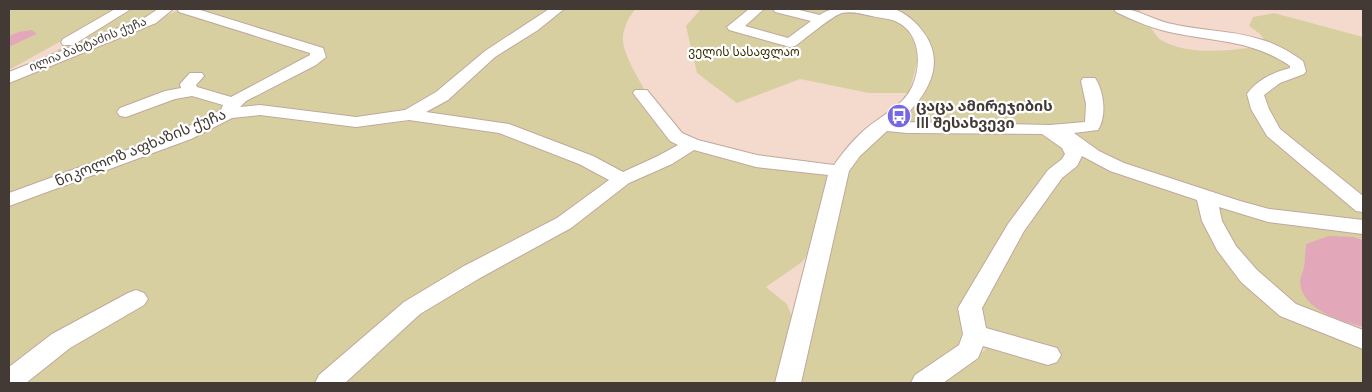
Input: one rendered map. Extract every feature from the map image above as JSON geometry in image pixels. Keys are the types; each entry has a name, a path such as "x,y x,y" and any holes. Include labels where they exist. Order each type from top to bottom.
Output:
{"street":[{"path":"9,74 94,28 124,9"},
{"name":"ილია ბახტაძის ქუჩა","path":"9,78 151,20 165,9 170,9"},
{"path":"126,112 194,84 231,108 263,85 312,62 318,57 318,51 184,9"},
{"path":"409,115 442,96 490,54 533,27 557,9"},
{"path":"757,9 734,27 790,43 837,9 858,9 898,18"},
{"path":"780,9 822,20"},
{"path":"788,383 839,171 847,158 881,125 909,103 923,82 926,65 925,53 915,30 883,9"},
{"path":"1122,9 1154,24 1174,29 1255,42 1280,52 1298,64 1298,71 1264,84 1255,94 1260,109 1273,132 1363,206"},
{"path":"881,125 907,128 1046,129 1092,126 1095,121 1095,111 1089,81"},
{"path":"641,93 676,137 692,144 756,162 839,171"},
{"name":"ნიკოლოზ აფხაზის ქუჩა","path":"9,200 185,135 231,108 356,122 409,115 503,128 586,160 622,179"},
{"path":"1046,129 1060,134 1078,144 1092,155 1117,166 1206,196 1268,215 1363,227"},
{"path":"924,383 969,351 975,334 970,308 1015,229 1056,174 1070,162 1074,154 1070,145 1046,129"},
{"path":"328,383 412,308 472,272 564,223 622,179 665,160 692,144"},
{"path":"1206,196 1212,221 1224,243 1250,276 1288,310 1363,340"},
{"path":"9,382 61,341 136,300"},
{"path":"975,334 1048,355"}],"green space":[{"path":"9,9 119,9 9,70 9,47 37,34 18,32 9,36"},
{"path":"129,9 158,9 154,14 19,72"},
{"path":"191,9 636,9 625,28 623,40 625,50 637,77 679,144 677,149 626,172 616,171 560,145 420,115 459,80 413,107 395,114 368,119 239,107 237,105 320,49"},
{"name":"ველის სასაფლაო","path":"701,9 875,9 905,26 914,42 918,59 909,93 869,93 800,79 737,103 697,73 686,26"},
{"path":"890,9 1139,9 1152,30 1161,40 1185,49 1213,51 1268,45 1260,34 1249,26 1253,17 1274,13 1363,37 1363,240 1354,237 1306,244 1304,269 1300,282 1350,324 1363,327 1363,383 934,383 985,350 976,310 1024,225 1079,158 1054,131 1083,131 1089,117 1084,123 1073,125 916,126 900,121 923,92 932,52"},
{"path":"179,10 311,51 313,56 220,115 178,134 9,197 9,80"},
{"path":"252,114 315,123 364,126 411,121 497,130 576,161 613,181 561,218 397,312 317,383 9,383 9,204 197,134 233,115"},
{"path":"884,130 1048,134 1070,154 1056,167 956,355 909,383 796,383 848,165"},
{"path":"699,150 828,175 815,244 802,262 766,287 787,304 793,319 776,383 335,383 406,319 625,182 687,151"}],"shaded area":[{"path":"32,30 37,34 9,47 9,36 18,32"},
{"path":"1329,236 1354,237 1363,240 1363,327 1324,313 1315,307 1302,292 1300,279 1304,267 1306,244"}],"place":[{"name":"ცაცა ამირეჯიბის III შესახვევი","path":"899,116"}]}
